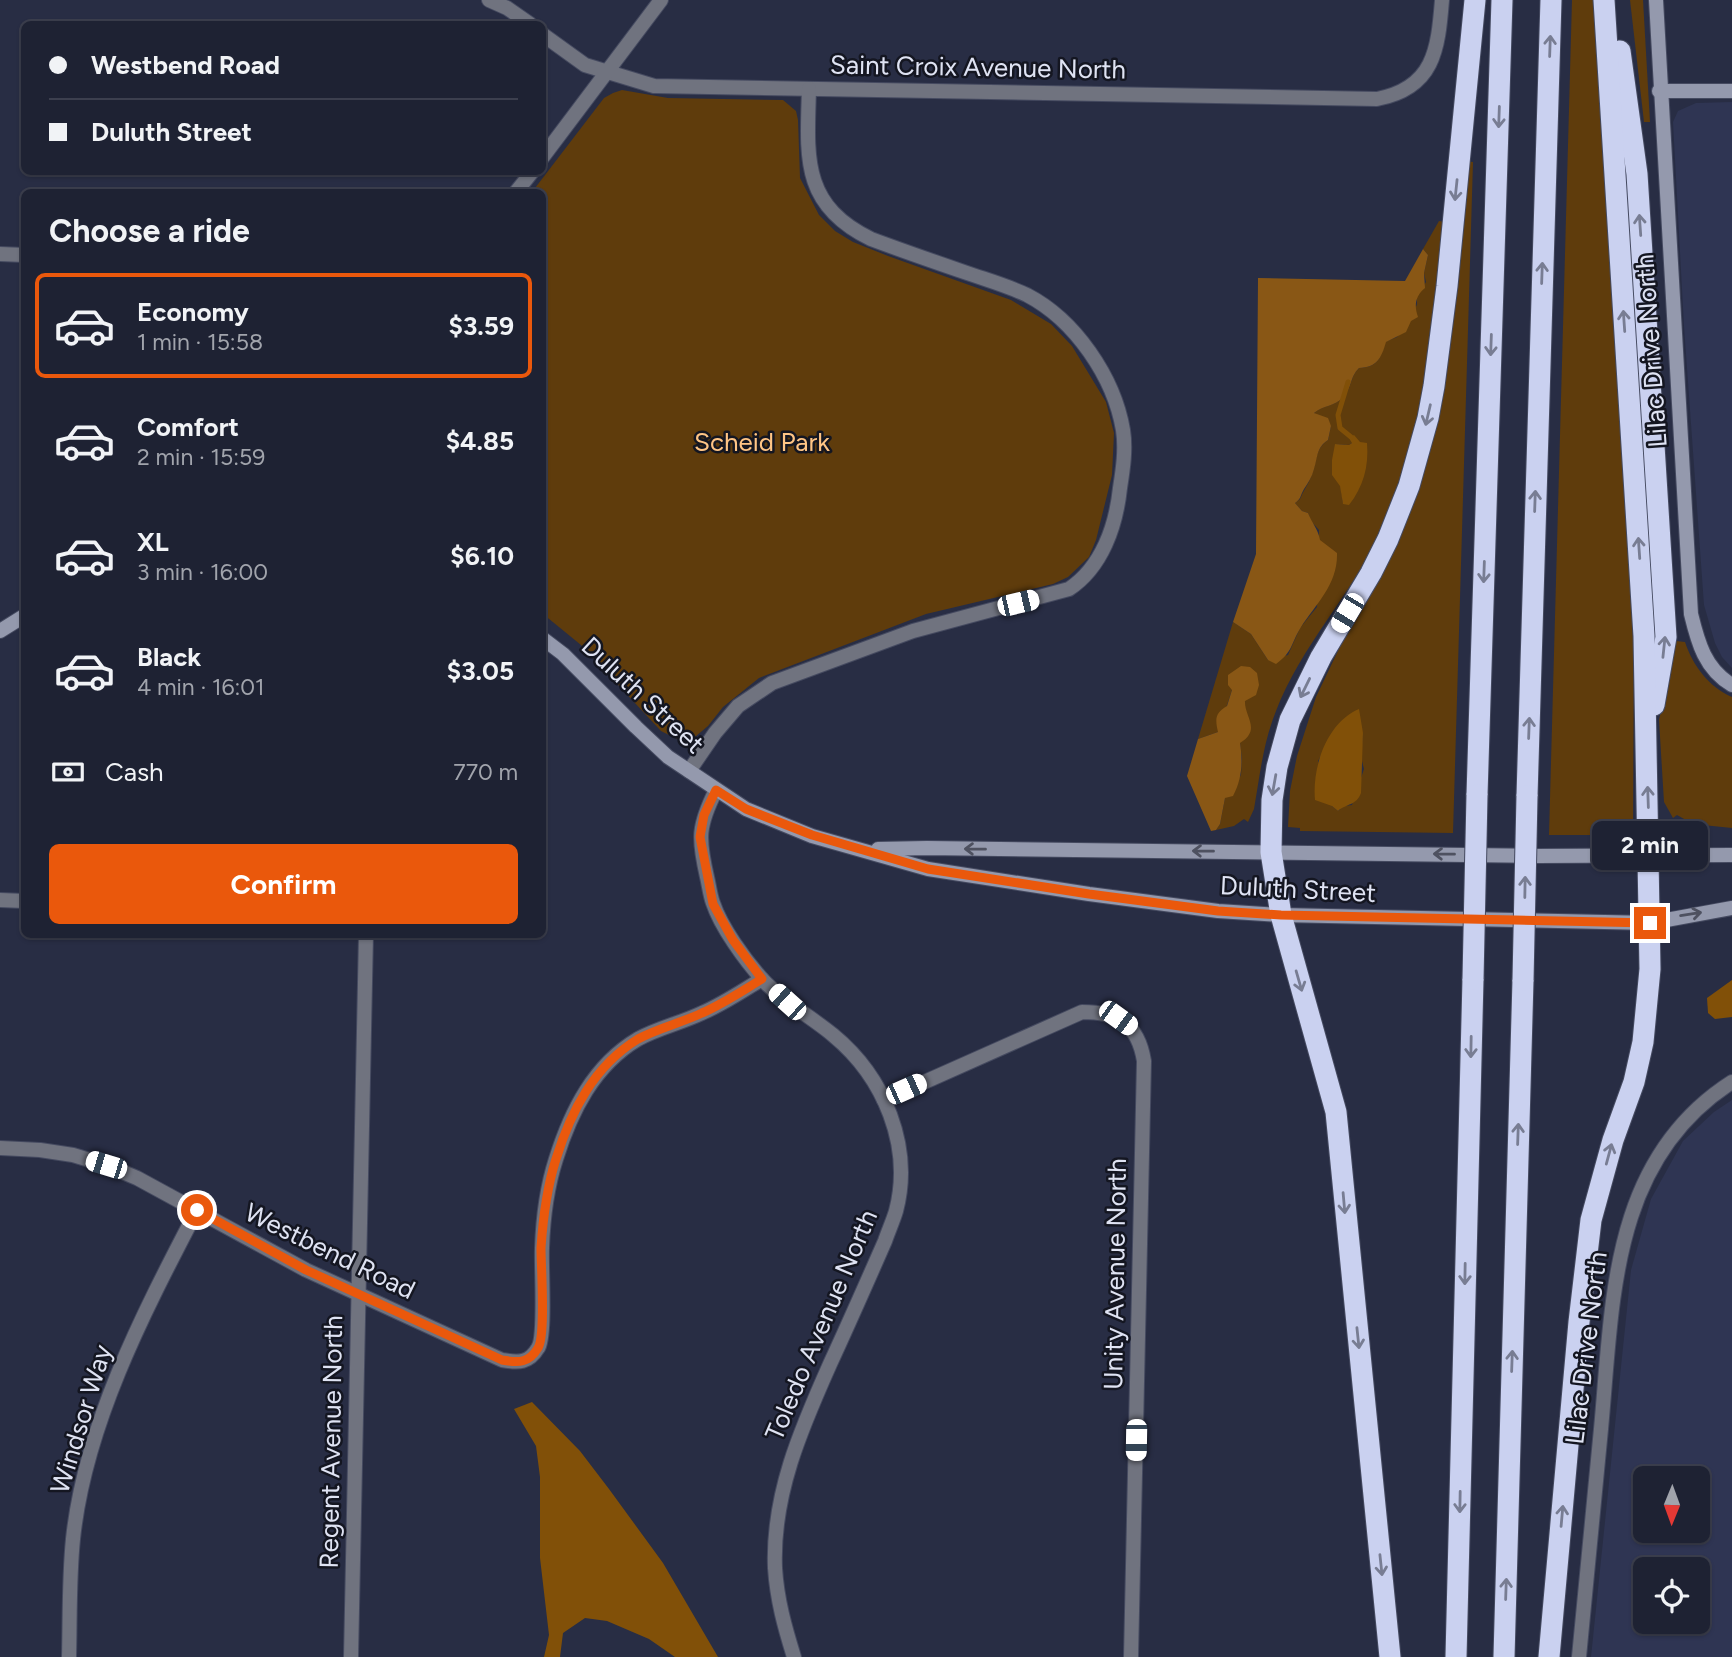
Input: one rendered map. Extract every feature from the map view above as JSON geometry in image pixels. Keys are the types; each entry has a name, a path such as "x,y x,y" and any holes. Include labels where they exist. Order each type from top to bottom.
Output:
{"highway":[{"path":"1390,1657 1336,1112 1281,915 1271,852 1272,800 1290,720 1315,668 1388,539 1409,486 1428,418 1447,286 1475,0"},
{"path":"1456,1657 1477,795 1502,0"},
{"path":"1504,1657 1551,0"},
{"path":"1549,1657 1579,1322 1591,1220 1613,1140 1634,1082 1649,1004 1650,923 1644,636 1604,0"},
{"path":"1613,0 1637,174 1666,637 1646,738"}],"street":[{"path":"489,0 526,21"},
{"path":"546,153 661,0"},
{"name":"Saint Croix Avenue North","path":"546,37 585,65 654,86 1377,99 1395,96 1406,90 1429,68 1434,55 1442,0"},
{"name":"Lilac Drive North","path":"1656,0 1659,91 1692,614 1700,649 1711,669 1732,685"},
{"path":"689,771 715,733 738,706 772,683 924,627 1069,589 1089,573 1097,561 1118,503 1124,454 1122,429 1110,388 1089,351 1063,321 1027,295 871,239 849,229 836,218 825,204 812,174 807,143 809,89"},
{"path":"1659,91 1732,91"},
{"path":"518,189 530,175"},
{"path":"0,254 21,255"},
{"path":"0,631 21,618"},
{"name":"Duluth Street","path":"546,641 563,654 644,735 689,771 746,809 812,835 928,869 1218,911 1281,915 1650,923 1732,908"},
{"name":"Toledo Avenue North","path":"716,790 704,815 700,837 713,904 733,940 762,979 858,1058 884,1100 899,1145 900,1179 896,1210 786,1471 778,1519 775,1567 781,1615 794,1657"},
{"name":"Duluth Street","path":"866,850 927,848 1537,856 1732,855"},
{"path":"0,900 21,901"},
{"name":"Regent Avenue North","path":"351,1657 366,938"},
{"name":"Westbend Road","path":"0,1148 73,1155 106,1165 137,1178 306,1270 502,1360 519,1363 529,1359 540,1345 541,1247 546,1203 555,1160 573,1113 591,1081 614,1056 639,1039 702,1013 762,979"},
{"name":"Unity Avenue North","path":"884,1100 1082,1012 1101,1012 1118,1018 1130,1027 1141,1043 1144,1061 1131,1657"},
{"name":"Lilac Drive North","path":"1579,1657 1613,1298 1629,1219 1648,1172 1666,1143 1699,1106 1732,1082"},
{"name":"Windsor Way","path":"69,1657 73,1539 92,1452 136,1329 197,1210"}],"shaded area":[{"path":"1732,102 1732,668 1715,643 1704,605 1673,122 1678,111 1696,103"},
{"path":"1423,249 1428,255 1424,273 1425,288 1416,301 1418,317 1411,321 1406,332 1386,342 1374,364 1359,368 1340,400 1314,413 1328,418 1331,426 1328,440 1319,450 1311,477 1295,503 1308,513 1320,540 1337,553 1336,564 1325,593 1301,627 1289,651 1276,664 1268,660 1251,634 1233,622 1256,554 1258,278 1405,281"},
{"path":"1354,435 1360,442 1367,443 1367,460 1361,484 1349,505 1343,504 1340,486 1332,475 1332,460 1335,444 1349,445 1352,443 1349,438"},
{"path":"1241,666 1250,667 1257,673 1259,685 1256,695 1245,701 1251,728 1250,733 1240,743 1240,777 1233,796 1225,798 1220,824 1216,830 1211,831 1187,776 1198,739 1218,732 1217,717 1227,706 1232,690 1228,685 1228,675"},
{"path":"1359,709 1363,733 1361,793 1354,802 1338,811 1315,800 1316,774 1330,736 1338,725"},
{"path":"1732,980 1732,1017 1715,1019 1708,1013 1707,998"},
{"path":"1732,1100 1732,1657 1591,1657 1631,1270 1651,1199 1683,1141 1714,1112"},
{"path":"532,1402 580,1451 663,1563 718,1657 675,1657 649,1639 607,1621 585,1618 563,1633 560,1657 544,1657 549,1635 540,1558 540,1477 536,1446 514,1409"}],"green space":[{"path":"1572,0 1595,0 1634,624 1633,835 1549,835"},
{"path":"1630,0 1643,0 1650,122 1644,122"},
{"name":"Scheid Park","path":"622,90 668,98 783,100 796,111 798,120 800,178 819,215 835,231 853,242 888,256 1011,300 1051,324 1072,346 1106,402 1114,433 1112,475 1096,540 1089,557 1068,577 1053,584 926,614 759,678 723,707 708,726 690,741 661,731 581,645 546,616 546,189 534,189 604,98"},
{"path":"1464,161 1473,162 1453,833 1300,831 1300,828 1288,827 1290,791 1297,756 1316,697 1418,483","holes":["1334,730 1363,733 1361,757 1364,769 1352,805 1344,806 1338,811 1332,806 1318,761"]},
{"path":"1439,221 1445,222 1426,380 1408,458 1396,495 1369,555 1286,687 1268,735 1254,809 1248,822 1244,819 1234,826 1216,830 1220,824 1225,798 1241,775 1240,743 1245,701 1232,690 1218,732 1198,739 1233,622 1251,634 1268,660 1288,655 1300,628 1317,607 1319,530 1308,513 1295,503 1310,480 1318,452 1328,440 1331,426 1314,413 1340,400 1348,390 1356,371 1374,364 1382,353 1385,342 1397,337 1411,320 1417,297 1426,282 1424,273 1428,255 1423,249","holes":["1352,443 1343,503 1335,444"]},
{"path":"1676,641 1685,642 1703,675 1716,688 1732,697 1732,828 1693,824 1677,815 1673,818 1664,802 1659,720"}],"waterway":[{"path":"1348,382 1338,415 1340,428 1351,437"}],"route":[{"path":"197,1210 306,1270 502,1360 519,1363 529,1359 540,1345 541,1247 555,1160 573,1113 591,1081 614,1056 639,1039 702,1013 762,979 733,940 713,904 700,837 704,815 716,790 746,809 776,822 928,869 1089,894 1218,911 1281,915 1650,923"}]}
